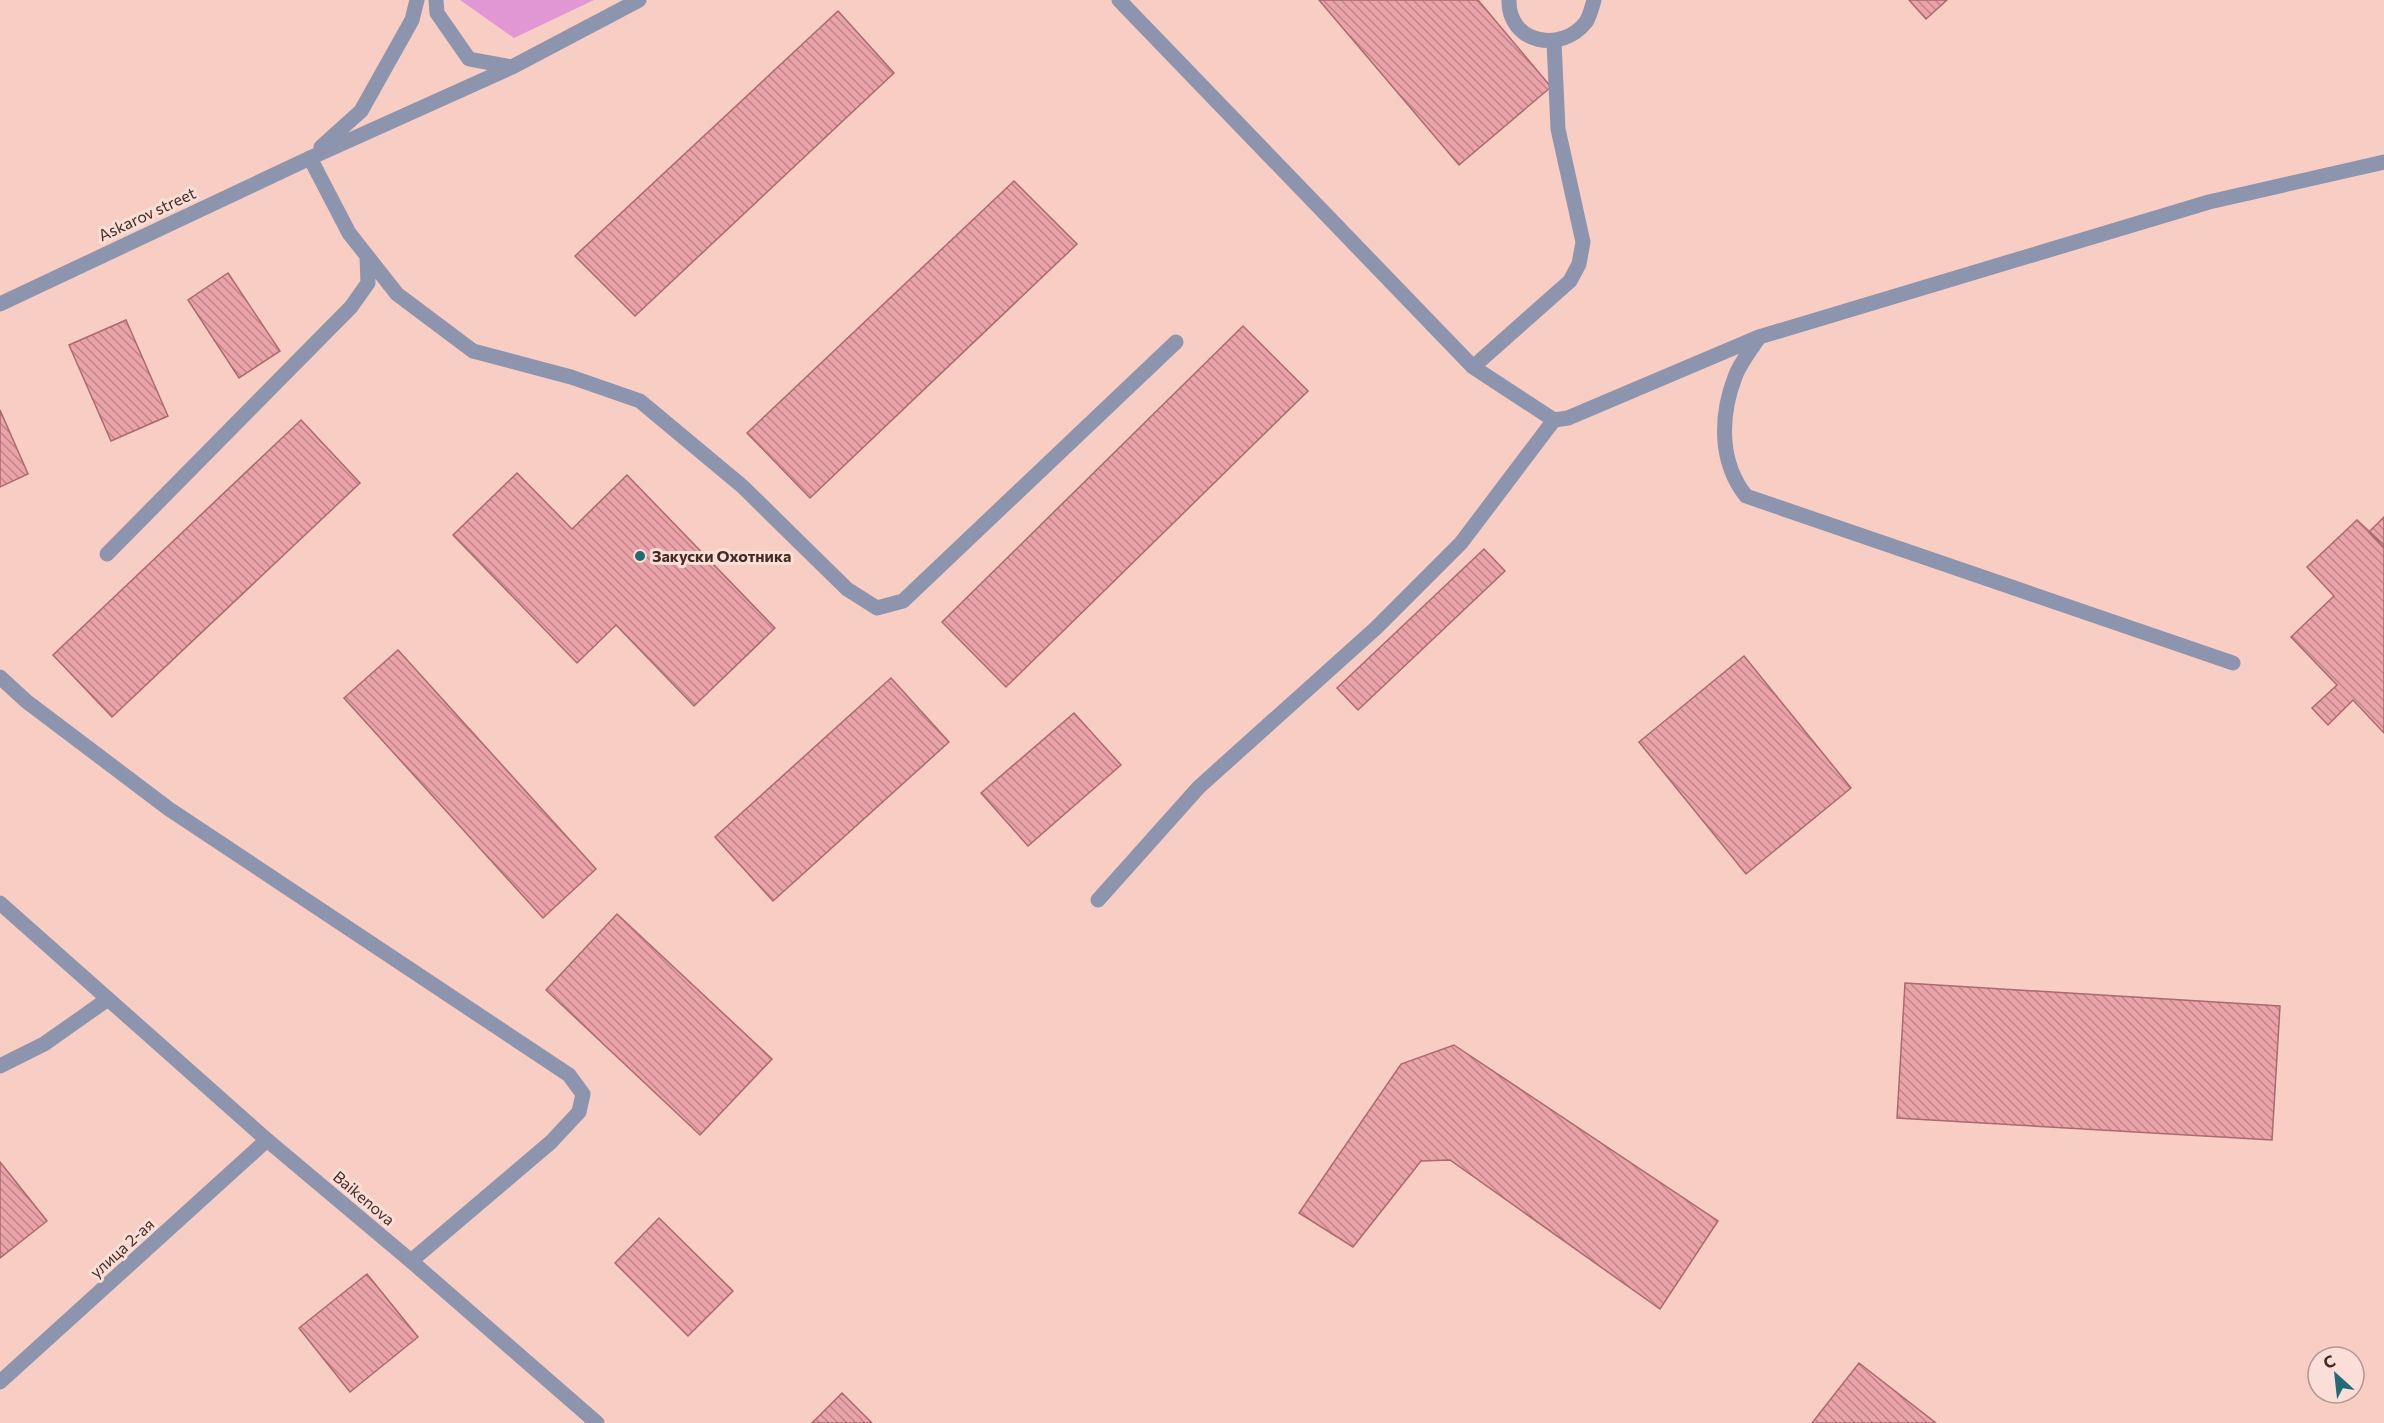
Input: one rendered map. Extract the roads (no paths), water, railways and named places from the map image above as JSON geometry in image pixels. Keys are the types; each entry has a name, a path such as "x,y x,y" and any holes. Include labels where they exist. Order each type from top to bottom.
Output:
{"street":[{"path":"417,0 412,20 361,111 310,158 349,233 367,257 397,294 473,351 571,377 639,401 742,486 847,589 877,608 903,601 1176,342"},
{"path":"436,0 436,14 469,59 512,67"},
{"name":"Askarov street","path":"0,304 310,158 512,67 639,0"},
{"path":"1119,0 1473,367 1554,420 1568,418 1759,337 2209,202 2384,162"},
{"path":"1509,0 1508,8 1517,26 1534,39 1554,42 1574,35 1588,20 1594,0"},
{"path":"1473,367 1570,281 1579,264 1583,243 1558,129 1554,42"},
{"path":"107,554 351,308 368,284 367,257"},
{"path":"1759,337 1736,375 1725,410 1727,458 1735,481 1746,496 2233,663"},
{"path":"1098,900 1199,787 1376,628 1461,543 1554,420"},
{"path":"0,676 26,701 169,808 569,1075 583,1094 579,1112 551,1142 411,1261"},
{"name":"Baikenova","path":"0,903 267,1140 411,1261 597,1423"},
{"path":"0,1066 44,1044 108,999"},
{"name":"улица 2-ая","path":"0,1382 267,1140"}],"place":[{"name":"Закуски Охотника","path":"640,556"}]}
